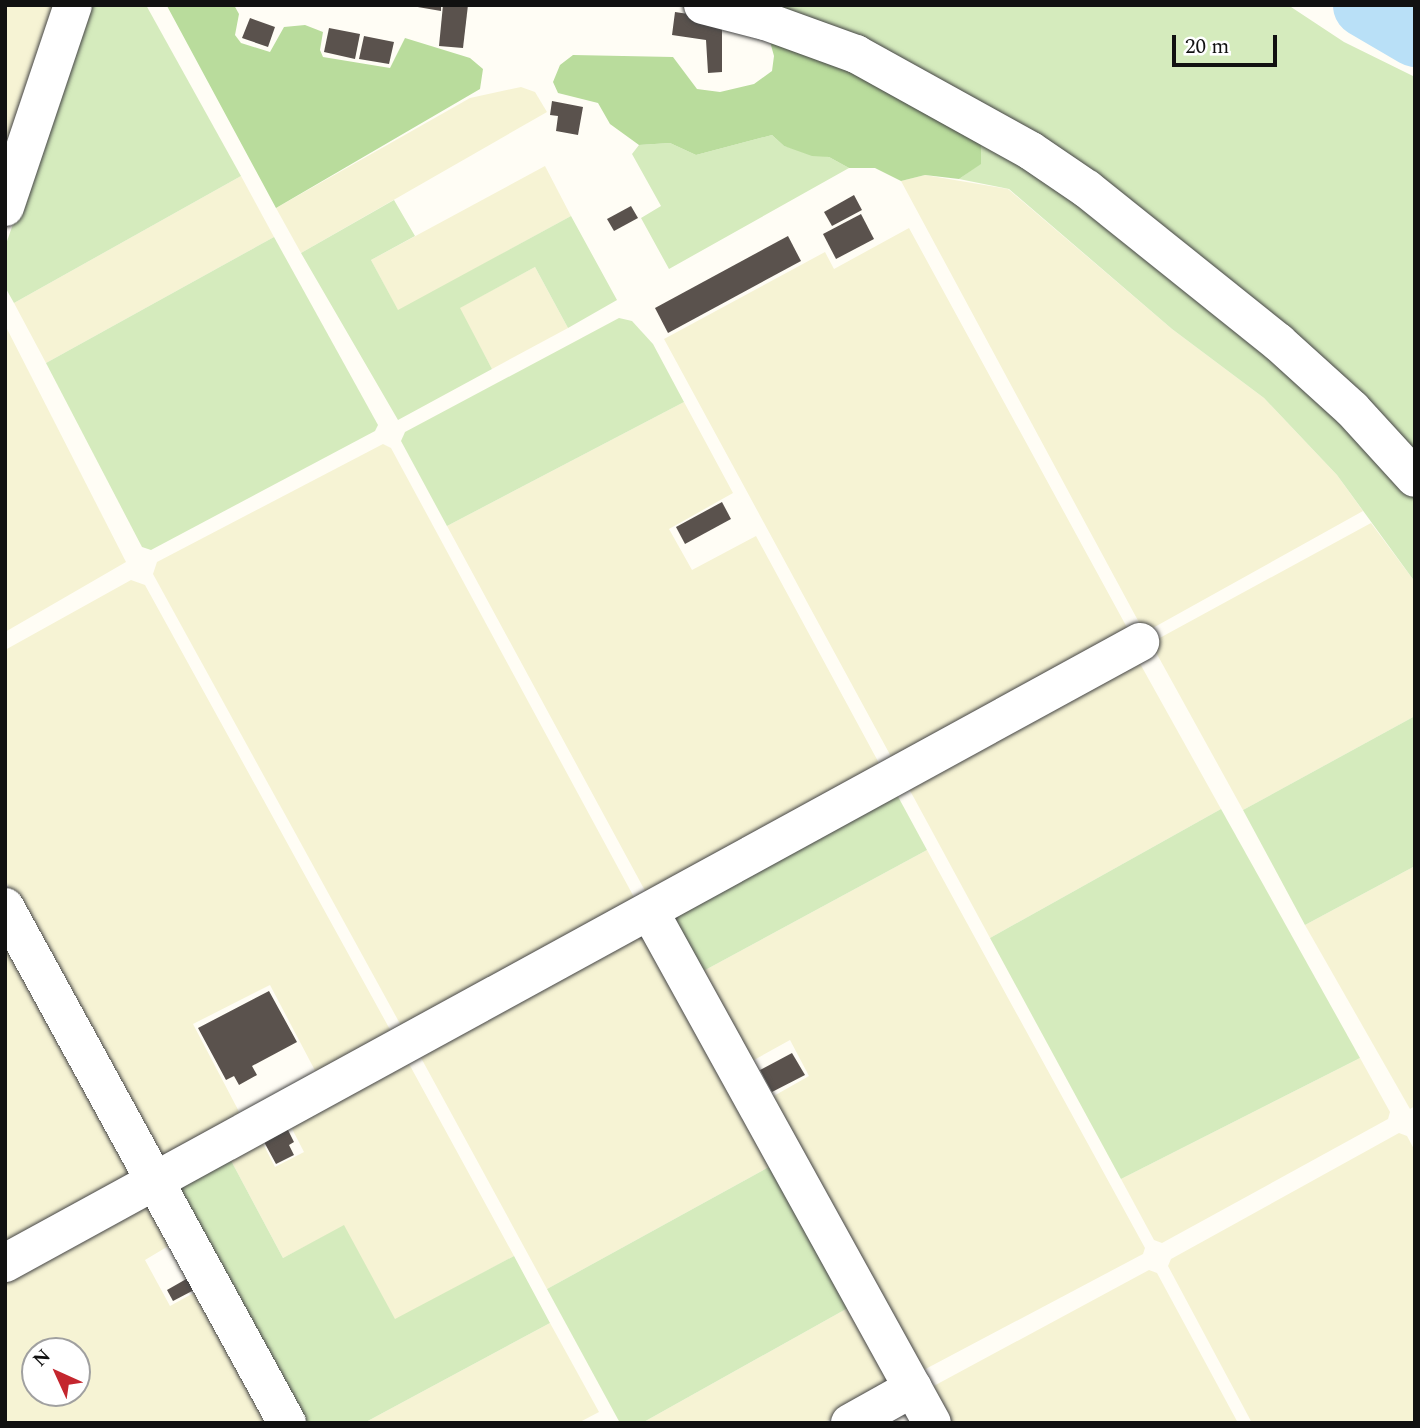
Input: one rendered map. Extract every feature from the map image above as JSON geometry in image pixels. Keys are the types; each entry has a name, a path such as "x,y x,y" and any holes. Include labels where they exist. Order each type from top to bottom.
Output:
{"street":[{"path":"5,207 73,5"},
{"path":"703,5 765,21 856,54 1031,151 1109,205 1278,342 1352,409 1415,478"},
{"path":"5,1263 651,914 1140,642"},
{"path":"5,907 287,1423"},
{"path":"651,914 932,1423"},
{"path":"850,1423 913,1388"}],"shaded area":[{"path":"5,5 62,5 5,160"},
{"path":"521,87 535,92 547,112 301,253 276,208 470,98"},
{"path":"545,166 571,216 398,311 371,260"},
{"path":"925,175 1008,189 1172,329 1264,398 1337,475 1363,511 1151,629 1142,628 901,181"},
{"path":"241,176 274,237 46,363 14,303"},
{"path":"909,228 1130,633 894,762 664,339 825,252 834,269"},
{"path":"535,267 568,328 492,369 459,308"},
{"path":"5,325 126,562 5,632"},
{"path":"684,402 733,493 669,529 692,570 756,536 880,765 649,898 447,526"},
{"path":"383,444 391,448 635,899 404,1031 153,574 157,562"},
{"path":"1371,523 1415,582 1415,716 1243,810 1153,647 1156,640"},
{"path":"131,580 145,585 393,1035 320,1080 270,985 193,1024 245,1123 158,1162 5,880 5,650"},
{"path":"1138,660 1221,809 990,938 907,785"},
{"path":"927,850 1145,1248 1143,1254 918,1373 765,1101 809,1076 790,1040 745,1065 696,975"},
{"path":"1415,866 1415,1106 1410,1109 1305,925"},
{"path":"5,929 136,1175 5,1254"},
{"path":"646,929 778,1162 547,1289 420,1056"},
{"path":"1360,1058 1390,1112 1388,1119 1162,1243 1154,1240 1121,1179"},
{"path":"408,1062 514,1256 395,1320 344,1226 283,1258 227,1153 259,1136 275,1167 304,1152 288,1121"},
{"path":"1399,1133 1407,1136 1415,1151 1415,1423 1252,1423 1168,1266 1171,1259"},
{"path":"143,1197 175,1242 145,1260 170,1306 201,1289 274,1423 5,1423 5,1273"},
{"path":"1149,1270 1157,1273 1238,1423 941,1423 930,1388"},
{"path":"855,1304 892,1386 823,1423 642,1423"},
{"path":"550,1323 599,1412 578,1423 364,1423"}],"green space":[{"path":"89,5 146,5 241,176 14,303 5,287 5,247"},
{"path":"234,5 239,14 235,35 241,43 270,52 284,27 305,25 323,32 320,50 323,57 390,68 405,38 470,58 483,69 480,89 276,208 167,6"},
{"path":"749,5 1288,5 1344,42 1415,77 1415,454 1200,266"},
{"path":"779,32 981,138 981,164 959,179 925,175 901,181 875,168 849,168 829,157 812,156 784,146 772,135 696,155 670,143 639,145 610,124 598,103 558,93 553,82 560,65 573,55 673,57 697,89 720,92 754,84 772,71 774,56 769,38"},
{"path":"961,119 1285,359 1415,498 1415,582 1337,475 1264,398 1172,329 1009,189 959,179 980,164"},
{"path":"772,135 784,146 829,157 849,168 669,269 641,218 661,206 632,154 639,145 670,143 696,155"},
{"path":"394,200 415,236 371,260 398,310 571,216 617,300 568,328 535,267 460,308 492,369 398,420 301,253"},
{"path":"274,237 378,425 375,431 151,550 142,547 46,363"},
{"path":"619,318 632,321 653,344 684,402 447,526 401,441 405,432"},
{"path":"1415,716 1415,866 1305,925 1243,810"},
{"path":"895,791 927,850 696,975 671,913"},
{"path":"1221,809 1360,1058 1121,1179 990,938"},
{"path":"227,1153 283,1258 344,1225 395,1319 514,1256 550,1323 364,1423 299,1423 176,1192 178,1180"},
{"path":"778,1162 855,1304 642,1423 620,1423 547,1289"}],"building":[{"path":"406,5 441,5 441,11"},
{"path":"443,5 468,5 463,48 439,46"},
{"path":"675,12 722,19 722,72 708,73 706,40 672,35"},
{"path":"250,18 275,27 268,47 242,38"},
{"path":"329,28 360,34 355,59 324,52"},
{"path":"364,36 394,42 389,64 359,59"},
{"path":"552,101 583,107 578,135 556,131 558,116 550,115"},
{"path":"854,195 862,210 832,226 824,212"},
{"path":"631,206 638,218 614,231 607,219"},
{"path":"861,214 874,239 836,259 823,234"},
{"path":"788,236 801,261 668,333 655,308"},
{"path":"722,502 731,519 685,544 676,527"},
{"path":"269,991 297,1042 252,1066 257,1075 239,1085 234,1076 226,1080 198,1028"},
{"path":"792,1053 805,1075 772,1092 760,1070"},
{"path":"287,1128 294,1142 289,1145 294,1155 276,1164 263,1140"},
{"path":"188,1278 194,1290 173,1301 167,1290"}],"waterway":[{"path":"1364,5 1415,35"}]}
